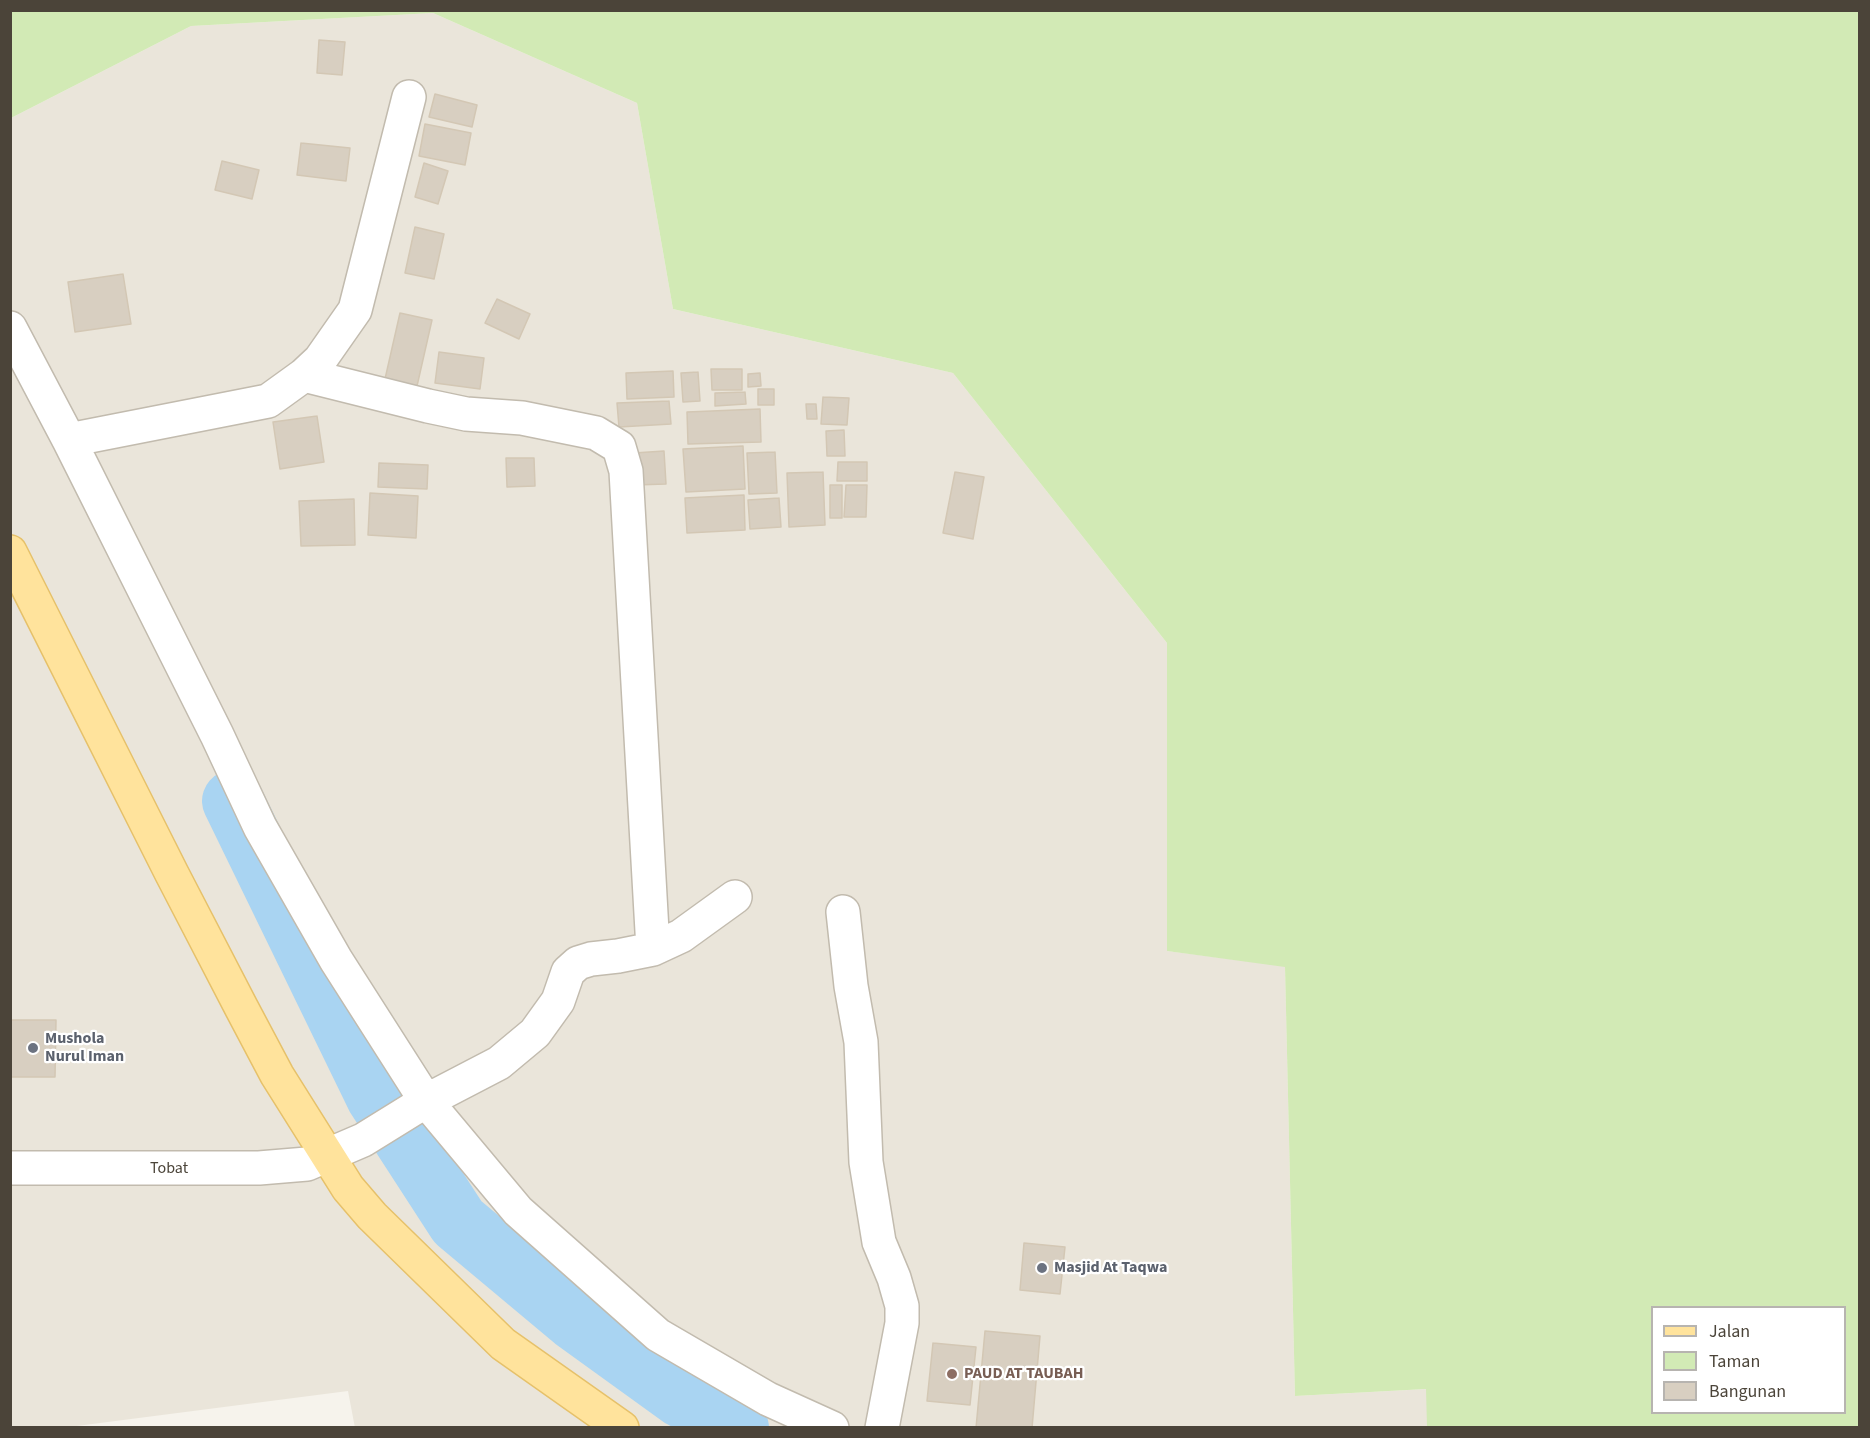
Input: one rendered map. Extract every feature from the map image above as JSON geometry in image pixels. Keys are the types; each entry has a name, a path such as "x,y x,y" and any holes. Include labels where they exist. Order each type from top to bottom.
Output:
{"main road":[{"path":"10,552 161,854 241,1007 278,1075 326,1156 348,1188 372,1216 503,1344 622,1428"}],"street":[{"path":"69,440 268,400 304,375 320,360 355,309 410,97"},
{"path":"10,328 69,440 217,735 260,827 336,960 414,1108 518,1211 658,1335 768,1399 832,1428"},
{"path":"304,375 466,414 522,418 596,433 619,447 626,471 653,949"},
{"name":"Tobat","path":"10,1168 260,1168 307,1164 363,1140 414,1108 499,1063 535,1033 558,1001 568,972 578,963 653,949 681,936 735,897"},
{"path":"843,912 851,986 861,1042 866,1162 879,1242 894,1278 902,1306 902,1323 882,1428"}],"shaded area":[{"path":"433,13 637,103 673,309 953,373 1167,643 1167,951 1285,966 1295,1396 1427,1389 1427,1427 355,1428 348,1391 69,1427 11,1428 11,118 191,26"}],"green space":[{"path":"11,10 1859,11 1859,1427 1427,1427 1426,1389 1295,1396 1285,967 1167,951 1167,643 953,373 673,309 637,103 433,13 191,26 11,118"}],"building":[{"path":"319,40 345,42 342,75 317,73"},
{"path":"435,94 477,105 472,127 429,117"},
{"path":"425,124 471,133 465,165 419,156"},
{"path":"301,143 350,148 346,181 297,175"},
{"path":"222,161 259,170 252,199 215,190"},
{"path":"424,163 448,171 438,204 415,197"},
{"path":"415,227 444,234 434,279 405,273"},
{"path":"123,274 131,324 75,332 68,282"},
{"path":"497,299 530,314 519,339 485,323"},
{"path":"400,313 432,320 417,386 385,379"},
{"path":"439,352 484,358 480,389 435,383"},
{"path":"711,369 742,369 742,390 712,390"},
{"path":"673,371 674,397 627,399 626,373"},
{"path":"698,372 700,401 683,402 681,373"},
{"path":"760,373 761,386 748,387 748,374"},
{"path":"758,389 774,389 774,405 758,405"},
{"path":"745,392 746,404 715,406 715,393"},
{"path":"823,397 849,398 847,425 821,424"},
{"path":"669,401 671,424 619,427 617,403"},
{"path":"806,404 816,404 817,419 807,419"},
{"path":"760,409 761,442 688,444 687,412"},
{"path":"317,416 324,462 280,469 273,422"},
{"path":"844,430 845,456 827,456 826,431"},
{"path":"743,446 745,489 686,492 683,449"},
{"path":"664,451 666,484 635,485 634,453"},
{"path":"775,452 777,493 749,494 747,453"},
{"path":"506,458 534,458 535,486 507,487"},
{"path":"838,462 867,462 867,481 837,481"},
{"path":"379,463 428,465 427,489 378,487"},
{"path":"823,472 825,525 789,527 787,473"},
{"path":"955,472 984,477 973,539 943,533"},
{"path":"830,485 842,485 842,518 830,518"},
{"path":"846,485 867,485 866,517 844,517"},
{"path":"370,493 418,496 416,538 368,535"},
{"path":"744,495 745,530 687,533 685,498"},
{"path":"779,498 781,527 750,529 748,500"},
{"path":"354,499 355,545 301,546 299,501"},
{"name":"Mushola Nurul Iman","path":"10,1020 56,1020 55,1077 10,1077"},
{"name":"Masjid At Taqwa","path":"1024,1243 1065,1247 1060,1294 1020,1290"},
{"path":"985,1331 1040,1336 1032,1428 976,1428"},
{"name":"PAUD AT TAUBAH","path":"933,1343 976,1347 970,1405 927,1401"}],"waterway":[{"path":"233,801 377,1097 458,1222 574,1319 682,1397 738,1428"}],"place":[{"name":"Mushola Nurul Iman","path":"33,1048"},
{"name":"Masjid At Taqwa","path":"1042,1268"},
{"name":"PAUD AT TAUBAH","path":"952,1374"}]}
